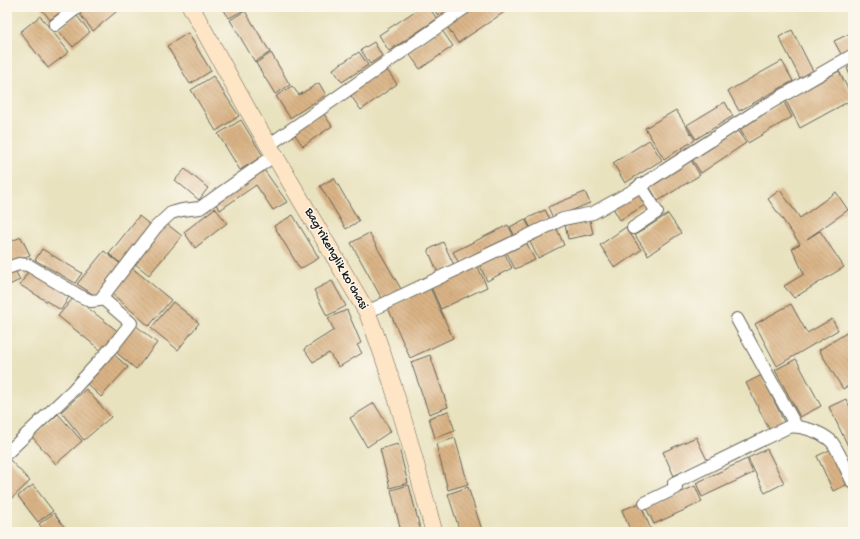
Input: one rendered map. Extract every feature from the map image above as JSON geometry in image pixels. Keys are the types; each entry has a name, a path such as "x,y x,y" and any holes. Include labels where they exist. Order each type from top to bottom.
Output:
{"main road":[{"name":"Bag'rikenglik ko'chasi","path":"191,7 249,112 367,312 396,393 434,532"}],"street":[{"path":"55,25 78,7"},
{"path":"7,268 19,264 28,265 78,295 91,301 102,298 156,227 171,214 182,210 200,208 272,150 466,7"},
{"path":"367,312 563,219 593,213 640,186 758,110 853,55"},
{"path":"633,228 657,212 640,186"},
{"path":"7,453 73,390 113,346 131,323 102,298"},
{"path":"737,319 796,426"},
{"path":"645,502 676,488 674,483 788,427 796,426 814,431 832,442 853,483"}],"building":[{"path":"40,7 67,7 50,20"},
{"path":"87,7 122,7 93,31 79,13"},
{"path":"222,7 242,7 244,10 229,18"},
{"path":"421,7 429,7 437,19 389,51 379,35"},
{"path":"433,7 452,7 438,16"},
{"path":"473,7 512,7 458,43 446,25"},
{"path":"245,11 270,52 255,62 230,20"},
{"path":"76,15 90,32 73,47 58,30"},
{"path":"40,16 69,52 48,68 20,32"},
{"path":"441,29 453,46 420,69 408,52"},
{"path":"792,30 813,71 800,78 779,37"},
{"path":"853,32 853,50 842,56 834,41"},
{"path":"188,33 211,71 190,84 167,46"},
{"path":"374,42 382,56 370,64 361,50"},
{"path":"359,52 368,65 342,82 333,69"},
{"path":"271,53 290,85 275,94 256,63"},
{"path":"782,61 793,81 739,111 728,91"},
{"path":"853,65 853,82 847,68"},
{"path":"385,67 397,84 361,110 349,93"},
{"path":"839,71 853,99 800,128 786,101"},
{"path":"213,76 239,116 216,131 191,90"},
{"path":"319,83 326,95 290,118 276,96 292,86 299,95"},
{"path":"725,102 733,116 696,139 687,125"},
{"path":"784,102 792,117 748,143 739,128"},
{"path":"676,110 695,140 664,159 645,128"},
{"path":"322,111 332,126 303,146 293,132"},
{"path":"241,120 263,156 240,170 218,134"},
{"path":"737,130 746,143 701,173 692,159"},
{"path":"649,140 662,160 625,183 613,163"},
{"path":"691,160 700,175 658,201 649,186"},
{"path":"262,167 287,202 273,210 256,185 220,210 215,203"},
{"path":"185,169 208,188 199,200 175,180"},
{"path":"334,178 359,221 346,229 320,186"},
{"path":"780,190 800,218 836,192 848,210 807,239 820,231 844,267 794,298 784,286 804,274 792,248 800,244 768,199"},
{"path":"585,192 590,203 553,218 548,207"},
{"path":"638,193 645,205 620,220 613,208"},
{"path":"215,208 227,223 195,248 184,232"},
{"path":"545,210 550,219 531,228 526,219"},
{"path":"668,214 681,233 648,255 635,235"},
{"path":"293,215 319,258 300,269 274,226"},
{"path":"139,216 153,227 123,265 109,254"},
{"path":"525,219 530,228 515,236 510,227"},
{"path":"590,220 593,234 568,239 565,225"},
{"path":"167,224 182,236 149,275 134,263"},
{"path":"508,225 514,237 459,263 453,252"},
{"path":"556,227 564,245 538,258 529,240"},
{"path":"626,227 641,250 615,268 600,245"},
{"path":"369,233 401,289 382,299 351,243"},
{"path":"21,237 30,255 7,265 7,243"},
{"path":"443,242 454,265 438,273 428,250"},
{"path":"526,242 535,260 515,269 506,251"},
{"path":"42,249 82,273 75,283 35,260"},
{"path":"104,251 123,266 97,297 77,284"},
{"path":"504,252 512,268 487,281 479,264"},
{"path":"477,265 487,287 441,309 431,287"},
{"path":"131,267 171,300 149,326 110,292"},
{"path":"15,270 20,280 7,286 7,274"},
{"path":"29,270 70,295 61,310 20,285"},
{"path":"332,281 346,306 327,316 314,290"},
{"path":"430,288 453,338 410,358 388,308"},
{"path":"74,297 120,333 104,353 58,316"},
{"path":"173,302 199,323 178,350 151,328"},
{"path":"791,304 807,333 832,319 838,330 777,366 755,324"},
{"path":"347,310 361,343 357,345 362,353 339,367 329,353 313,362 304,349 334,330 328,318"},
{"path":"134,324 157,343 136,369 112,349"},
{"path":"853,329 853,383 843,389 819,350"},
{"path":"111,352 128,367 101,397 85,382"},
{"path":"430,355 448,407 429,414 411,362"},
{"path":"796,359 821,406 800,417 775,370"},
{"path":"762,375 785,424 770,431 746,383"},
{"path":"86,389 111,417 84,440 61,412"},
{"path":"846,399 853,413 853,456 829,407"},
{"path":"374,403 391,431 367,447 350,418"},
{"path":"448,411 455,431 435,438 429,418"},
{"path":"58,414 82,441 56,464 32,437"},
{"path":"696,437 707,460 674,476 663,452"},
{"path":"455,438 468,484 448,490 436,444"},
{"path":"398,444 408,483 390,488 380,449"},
{"path":"767,449 784,483 765,493 748,458"},
{"path":"832,449 848,484 833,491 817,456"},
{"path":"747,459 753,473 702,497 696,483"},
{"path":"10,460 30,481 7,503 7,462"},
{"path":"33,485 53,511 38,522 18,496"},
{"path":"409,485 421,532 401,532 391,490"},
{"path":"695,486 702,502 654,524 646,508"},
{"path":"468,487 482,530 476,532 460,532 448,494"},
{"path":"640,503 652,532 631,532 622,510"},
{"path":"54,513 68,532 45,532 39,524"}]}
